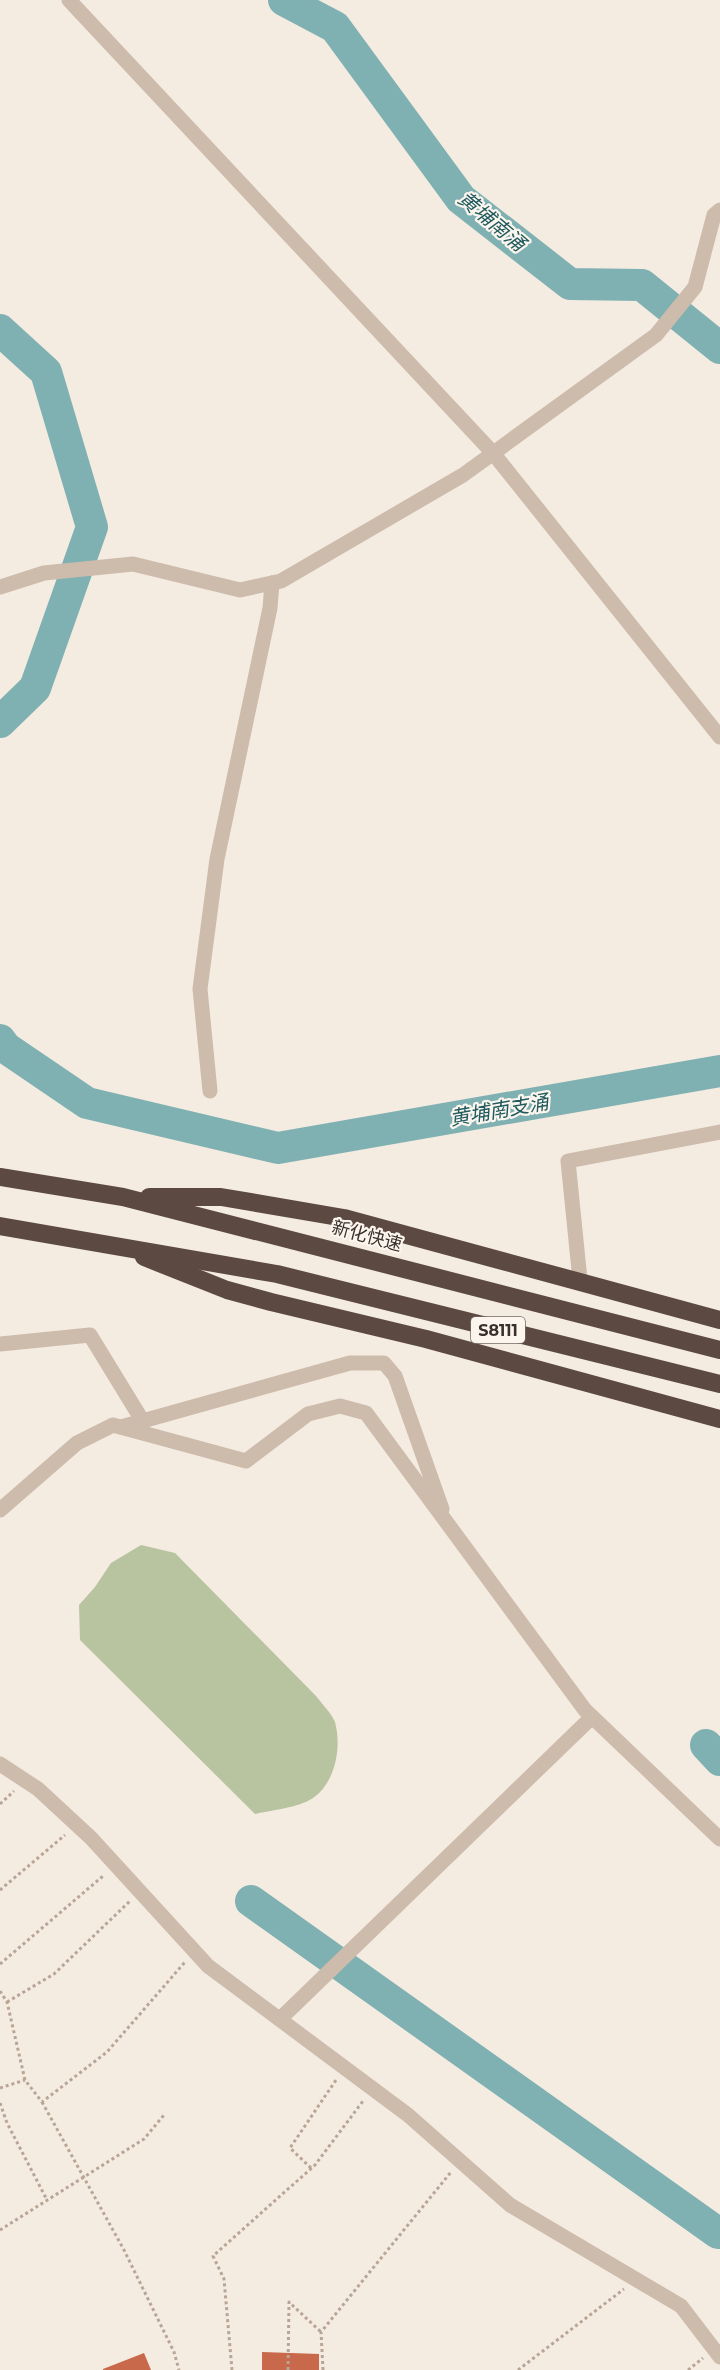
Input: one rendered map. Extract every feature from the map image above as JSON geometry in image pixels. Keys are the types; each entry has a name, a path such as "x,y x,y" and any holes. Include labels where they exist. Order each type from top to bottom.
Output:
{"highway":[{"name":"新化快速","path":"0,1177 123,1197 285,1236 720,1350"},
{"path":"123,1197 220,1197 306,1210 386,1228 720,1320"},
{"name":"S8111","path":"0,1226 180,1255 277,1274 720,1384"},
{"path":"120,1247 227,1290 426,1339 720,1419"}],"street":[{"path":"69,0 493,453 720,737"},
{"path":"0,587 44,573 133,564 240,590 281,581 443,487 656,335 695,287 714,215 720,210"},
{"path":"210,1091 200,989 217,859 270,608 272,583"},
{"path":"580,1280 568,1161 720,1131"},
{"path":"0,1344 90,1335 142,1420"},
{"path":"121,1427 350,1363 384,1363 396,1376 447,1523"},
{"path":"0,1510 77,1443 113,1425 246,1461 308,1414 340,1406 366,1413 592,1717 720,1839"},
{"path":"280,2019 592,1717"},
{"path":"0,1764 38,1789 77,1825 208,1965 373,2088 510,2205 681,2306 720,2357"}],"path":[{"path":"0,1890 77,1825"},
{"path":"0,1964 116,1865"},
{"path":"7,2002 54,1974 140,1892"},
{"path":"42,2102 107,2052 194,1951"},
{"path":"0,1991 7,2002 25,2080 42,2102 124,2250 174,2352 179,2370"},
{"path":"311,2169 290,2148 345,2067"},
{"path":"0,2088 25,2080"},
{"path":"232,2370 224,2279 213,2256 311,2169 373,2088"},
{"path":"0,2103 7,2123 48,2200"},
{"path":"0,2230 144,2139 164,2115"},
{"path":"323,2370 321,2332 460,2161"},
{"path":"518,2370 636,2279"},
{"path":"288,2370 289,2302 321,2332"}],"green space":[{"path":"141,1545 175,1553 316,1696 332,1716 338,1743 335,1764 327,1783 313,1798 293,1806 255,1814 80,1640 79,1605 95,1587 111,1563"}],"building":[{"path":"262,2352 319,2354 319,2370 262,2370"},
{"path":"144,2353 151,2370 103,2370 103,2369"}],"waterway":[{"name":"黄埔南涌","path":"284,0 335,27 461,199 570,284 642,285 720,348"},
{"path":"0,330 46,372 92,527 35,688 0,722"},
{"name":"黄埔南支涌","path":"0,1040 6,1048 87,1103 278,1148 720,1071"},
{"name":"黄埔南支涌","path":"706,1745 720,1760"},
{"path":"251,1901 718,2233"}]}
